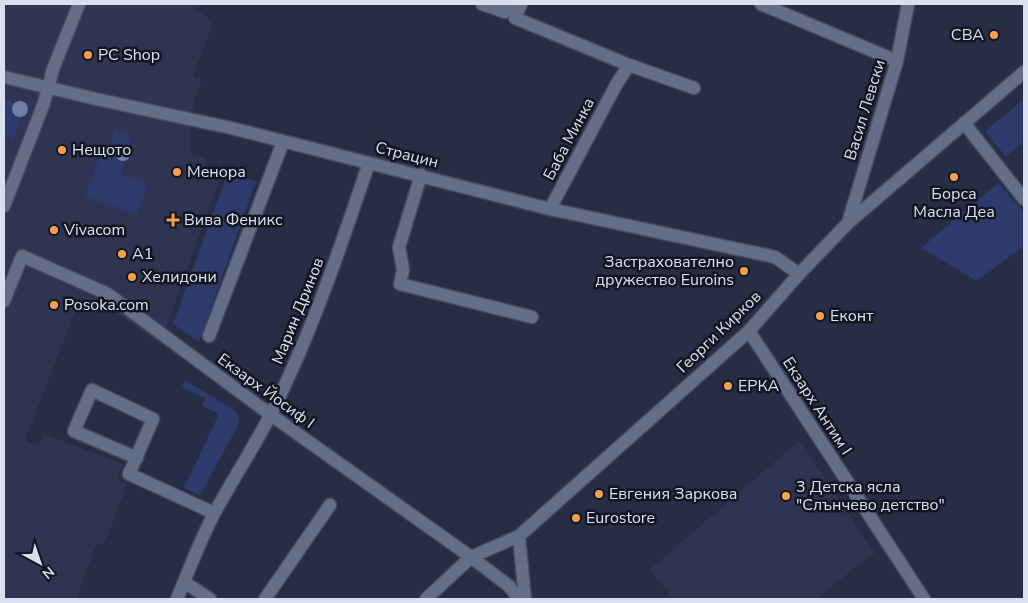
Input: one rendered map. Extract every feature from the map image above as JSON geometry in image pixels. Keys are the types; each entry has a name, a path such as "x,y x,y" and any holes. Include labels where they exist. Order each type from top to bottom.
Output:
{"street":[{"path":"4,206 49,87 52,69 79,4"},
{"path":"482,4 505,12 508,4"},
{"path":"521,4 515,18 694,88"},
{"path":"761,4 897,61"},
{"name":"Васил Левски","path":"848,223 897,61 908,4"},
{"name":"Баба Минка","path":"550,209 629,64"},
{"name":"Георги Кирков","path":"426,599 471,557 519,536 749,331 799,274 848,223 1024,72"},
{"name":"Страцин","path":"4,77 231,128 550,209 774,257 799,274"},
{"path":"964,123 1024,199"},
{"path":"209,336 283,142"},
{"name":"Марин Дринов","path":"177,599 195,552 214,513 271,415 307,338 368,163"},
{"path":"421,175 399,247 403,270 400,284 532,317"},
{"name":"Екзарх Йосиф I","path":"4,301 22,256 108,294 271,415 471,557 509,586 519,599"},
{"name":"Екзарх Антим I","path":"749,331 924,599"},
{"path":"136,458 74,431 92,390 153,419 130,474 214,513"},
{"path":"265,599 330,505"},
{"path":"519,536 525,599"},
{"path":"184,582 210,599"}],"shaded area":[{"path":"4,4 191,4 213,23 193,76 202,80 193,104 190,153 207,159 202,174 219,181 161,345 108,307 80,299 25,440 39,445 44,434 123,464 117,480 127,484 104,545 97,543 76,599 4,599"},
{"path":"4,99 25,107 13,140 4,136"},
{"path":"1024,99 1024,141 1006,157 985,131"},
{"path":"114,130 127,133 131,141 121,175 148,183 137,215 85,196 101,152 108,153"},
{"path":"228,172 256,181 199,342 173,324"},
{"path":"998,183 1024,212 1024,246 977,281 921,248"},
{"path":"185,380 233,409 238,415 239,424 200,495 184,488 219,414 202,406 205,398 182,388"},
{"name":"3 Детска ясла \"Слънчево детство\"","path":"800,440 875,553 860,563 818,599 667,599 669,593 649,570"}],"place":[{"name":"CBA","path":"994,35"},
{"name":"PC Shop","path":"88,55"},
{"name":"Нещото","path":"62,150"},
{"name":"Менора","path":"177,172"},
{"name":"Борса Масла Деа","path":"954,177"},
{"name":"Вива Феникс","path":"173,220"},
{"name":"Vivacom","path":"54,230"},
{"name":"A1","path":"122,254"},
{"name":"Застрахователно дружество Euroins","path":"744,271"},
{"name":"Хелидони","path":"132,277"},
{"name":"Posoka.com","path":"54,305"},
{"name":"Еконт","path":"820,316"},
{"name":"ЕРКА","path":"728,386"},
{"name":"Евгения Заркова","path":"599,494"},
{"name":"3 Детска ясла \"Слънчево детство\"","path":"786,496"},
{"name":"Eurostore","path":"576,518"}]}
